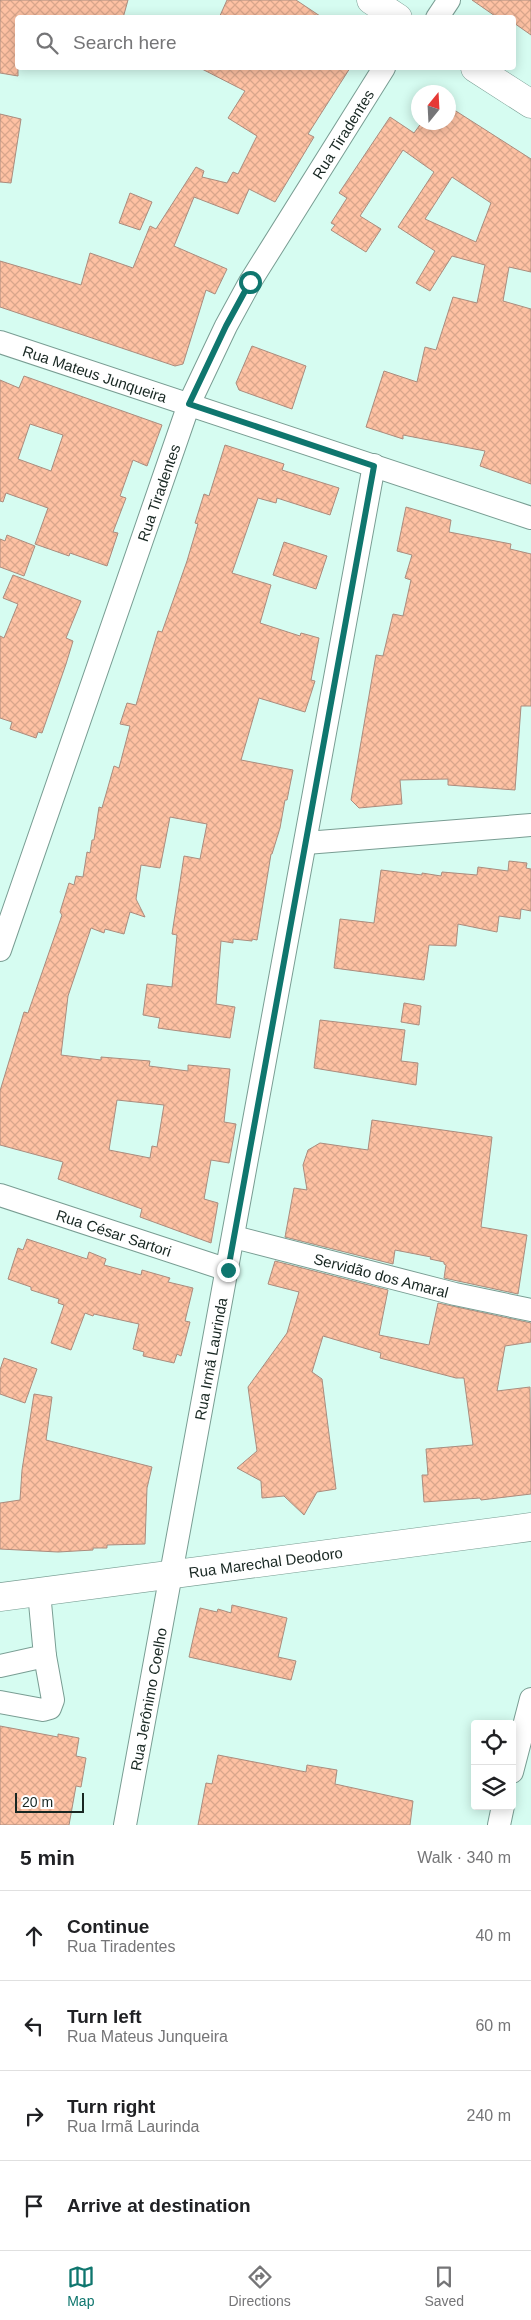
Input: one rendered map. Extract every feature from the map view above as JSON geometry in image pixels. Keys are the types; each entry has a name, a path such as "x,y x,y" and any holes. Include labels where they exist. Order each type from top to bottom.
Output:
{"main road":[{"path":"372,0 394,15"},
{"path":"478,70 531,104"},
{"name":"Rua Marechal Deodoro","path":"0,1597 531,1527"}],"street":[{"path":"439,15 450,0"},
{"name":"Rua Tiradentes","path":"0,950 189,404 226,326 250,282 383,70"},
{"name":"Rua Mateus Junqueira","path":"0,342 531,518"},
{"name":"Rua Irmã Laurinda","path":"172,1574 374,466"},
{"path":"306,843 531,825"},
{"name":"Rua César Sartori","path":"0,1195 228,1270"},
{"name":"Servidão dos Amaral","path":"234,1237 455,1294 531,1310"},
{"name":"Rua Jerônimo Coelho","path":"126,1825 172,1574"},
{"path":"0,1702 43,1710 50,1708 53,1700 45,1656 39,1592"},
{"path":"0,1666 45,1656"},
{"path":"514,1765 531,1699"},
{"path":"498,1825 502,1810"}],"building":[{"path":"0,0 128,0 124,15 15,15 15,70 18,70 18,76 0,73"},
{"path":"227,0 296,0 318,15 220,15"},
{"path":"472,0 531,0 531,35 516,24 516,15 494,15"},
{"path":"204,70 349,70 308,134 314,137 275,202 249,189 238,214 194,197 174,246 227,269 215,294 206,290 183,364 175,366 0,307 0,261 81,285 90,253 133,268 150,226 156,229 196,167 204,171 202,177 227,183 233,172 238,174 257,136 228,118 245,91"},
{"path":"456,111 531,159 531,272 509,267 503,301 531,309 531,484 480,466 485,451 403,435 403,439 366,427 384,371 417,382 425,347 436,350 453,297 477,303 485,265 452,256 430,291 416,283 435,251 398,227 434,172 403,150 360,216 381,229 366,252 331,230 335,225 331,223 347,198 339,193 390,117 414,133 416,130 456,130","holes":["452,177 491,203 476,242 425,219"]},
{"path":"0,114 21,119 11,183 0,182"},
{"path":"130,193 152,202 140,230 119,223"},
{"path":"252,346 306,366 292,409 239,390 236,383"},
{"path":"24,376 162,425 147,466 133,460 120,496 126,498 113,532 118,533 107,566 70,553 69,556 35,544 48,508 6,493 3,502 0,501 0,380 19,388","holes":["30,424 63,435 51,471 18,459"]},
{"path":"225,445 284,464 282,470 339,488 330,515 277,498 276,503 258,498 232,573 271,585 260,623 300,636 301,633 319,638 311,680 315,681 305,712 259,698 241,760 293,770 280,828 271,854 257,940 233,939 233,943 221,941 216,1004 235,1007 230,1038 158,1028 160,1018 143,1015 147,984 172,987 177,935 172,934 184,856 200,859 207,824 170,817 160,868 141,865 136,899 145,917 130,912 124,934 105,929 104,933 91,928 68,996 61,1055 101,1060 101,1057 150,1061 149,1066 188,1071 188,1065 230,1069 224,1122 236,1124 229,1163 211,1160 204,1199 218,1203 211,1243 140,1217 142,1209 58,1179 63,1162 0,1145 0,1091 24,1012 28,1013 62,915 60,912 69,883 74,885 76,876 83,877 87,852 90,853 92,840 94,840 99,807 102,808 114,766 119,768 130,726 120,724 127,703 136,705 158,631 162,632 187,561 198,524 195,523 204,494 209,496","holes":["117,1100 164,1105 157,1147 152,1146 150,1158 109,1150"]},
{"path":"406,507 451,520 449,532 511,544 510,549 531,554 531,706 521,706 515,790 448,785 448,779 400,780 402,804 359,808 351,800 376,655 383,656 393,614 403,616 411,580 405,578 412,555 397,551"},
{"path":"7,535 35,546 24,576 0,567 0,539 5,541"},
{"path":"284,542 327,556 316,589 273,575"},
{"path":"13,575 81,601 66,638 73,641 66,664 42,733 38,732 36,738 10,729 12,722 0,718 0,636 4,638 18,604 3,598"},
{"path":"509,861 527,863 526,868 531,869 531,911 521,909 520,919 499,916 497,932 458,924 456,946 429,945 424,980 334,968 340,919 374,923 381,870 441,876 442,872 477,875 478,867 508,871"},
{"path":"404,1003 421,1006 419,1025 401,1022"},
{"path":"320,1020 405,1030 401,1061 418,1063 416,1085 314,1068"},
{"path":"372,1120 492,1137 481,1227 527,1235 518,1294 444,1278 446,1265 444,1262 430,1259 431,1257 395,1250 393,1264 285,1237 294,1188 307,1190 303,1165 308,1150 320,1143 368,1150"},
{"path":"27,1239 87,1259 89,1252 106,1259 104,1265 141,1275 142,1270 170,1278 168,1282 193,1288 185,1321 190,1322 181,1356 177,1354 174,1363 143,1356 144,1352 133,1349 139,1324 85,1313 71,1350 51,1343 64,1305 58,1303 59,1299 31,1290 31,1287 8,1279 18,1248 23,1250"},
{"path":"275,1261 388,1290 379,1335 429,1345 438,1303 531,1323 531,1342 505,1346 497,1391 530,1387 531,1494 481,1500 480,1498 424,1502 422,1475 428,1475 426,1449 473,1445 464,1378 456,1378 380,1358 381,1353 323,1336 312,1372 322,1379 336,1489 317,1492 304,1515 284,1496 262,1498 261,1481 237,1468 257,1451 248,1387 287,1333 299,1292 268,1284"},
{"path":"4,1358 37,1369 25,1403 0,1394 0,1370"},
{"path":"34,1394 52,1397 46,1440 152,1467 147,1488 145,1544 107,1545 107,1548 93,1548 93,1550 58,1552 0,1549 0,1503 20,1500 22,1470"},
{"path":"232,1605 287,1618 278,1657 296,1661 291,1680 189,1657 200,1608 217,1612 218,1609 231,1613"},
{"path":"0,1726 58,1737 58,1734 79,1738 76,1756 86,1758 81,1787 76,1786 69,1825 0,1825"},
{"path":"218,1755 306,1772 307,1765 337,1770 335,1784 413,1801 410,1825 198,1825 206,1783 212,1784"}],"route":[{"path":"228,1270 374,466 189,404 226,326 250,282"}]}
